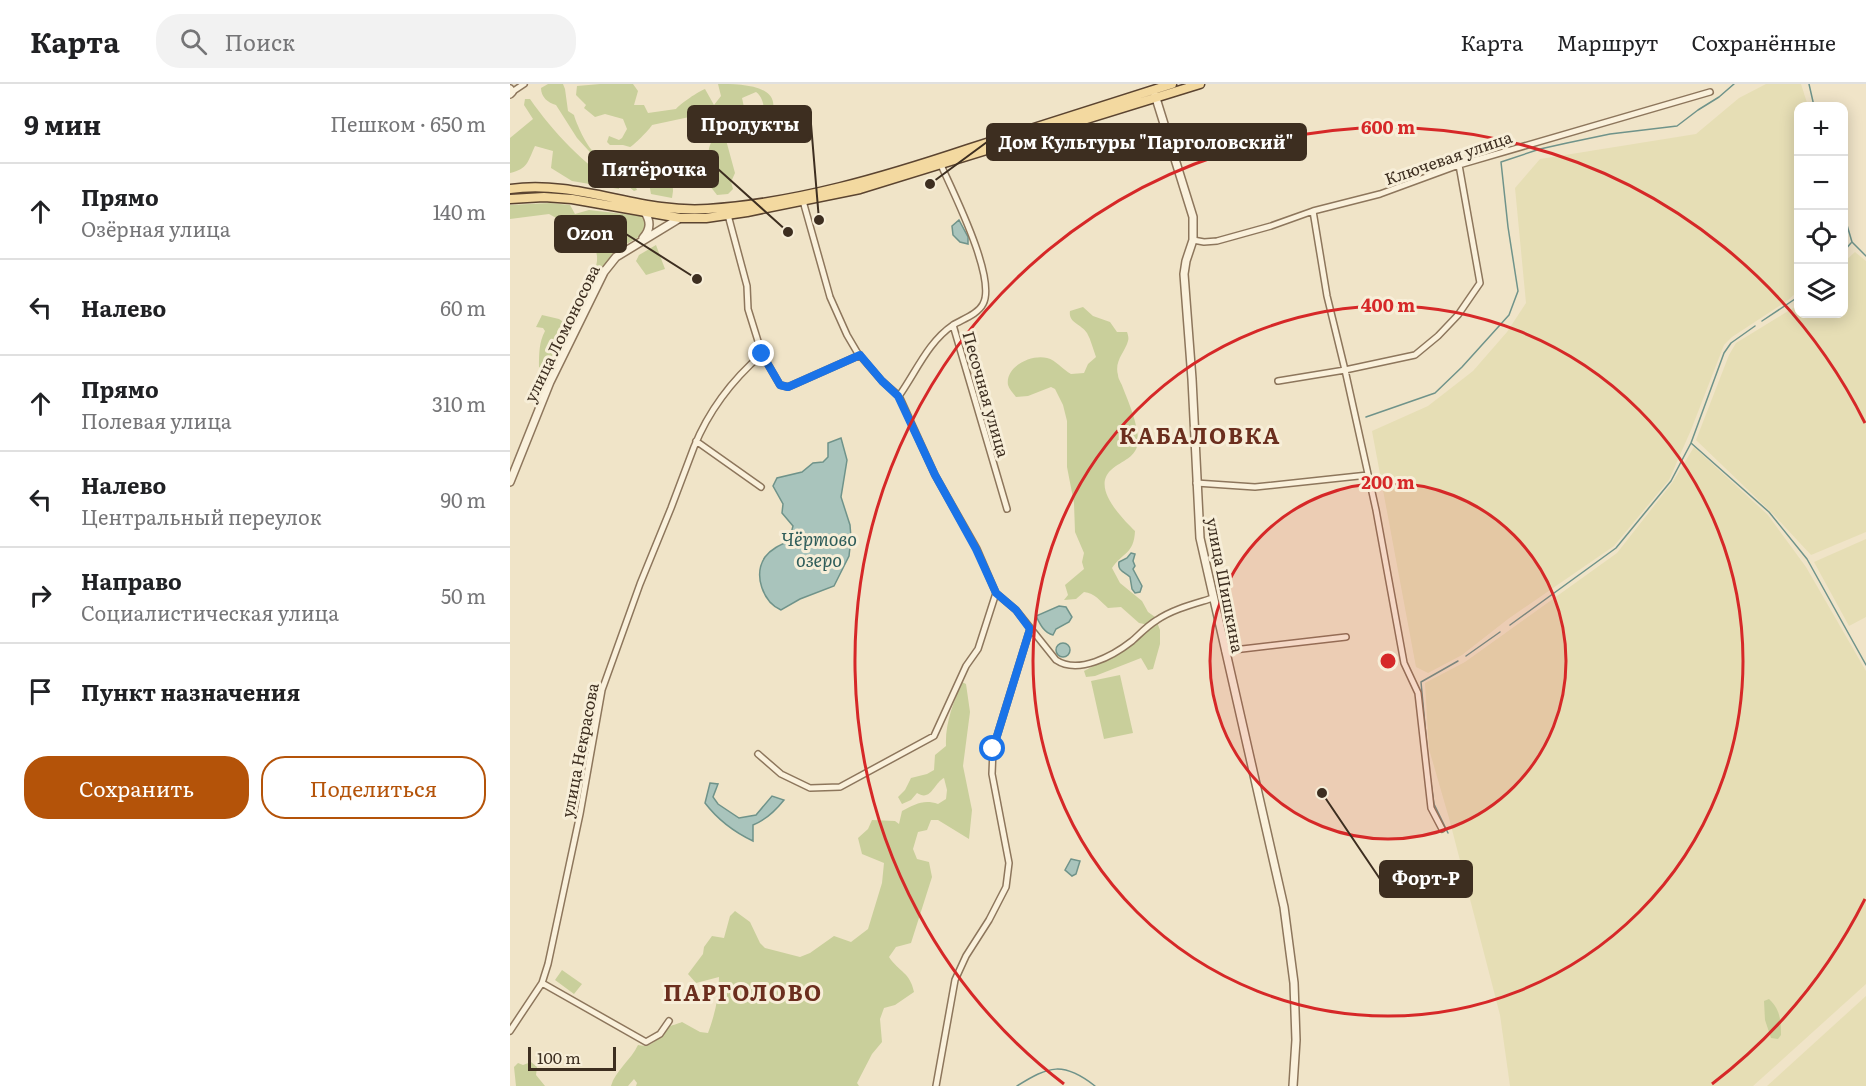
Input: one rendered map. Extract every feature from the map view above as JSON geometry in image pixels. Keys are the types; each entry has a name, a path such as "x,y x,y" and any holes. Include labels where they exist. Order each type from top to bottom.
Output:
{"main road":[{"path":"510,199 544,197 572,199 680,218 728,215 860,189 941,165 1154,94 1172,84"},
{"path":"510,189 545,187 574,190 686,209 705,210 746,206 858,184 1154,94 1200,84"}],"street":[{"path":"511,91 524,84"},
{"name":"Ключевая улица","path":"1193,240 1217,241 1271,226 1313,211 1380,194 1459,165 1710,92"},
{"name":"улица Шишкина","path":"1154,94 1193,218 1193,240 1184,274 1200,538 1284,907 1294,983 1296,1040 1293,1086"},
{"name":"Песочная улица","path":"941,165 980,258 986,280 983,305 977,311 953,324 1007,509"},
{"path":"1278,381 1346,370 1415,355 1458,315 1480,283 1459,165"},
{"path":"803,201 830,297 848,335 860,355 898,396 935,475 976,549 996,593 1016,610 1056,660 1064,665 1077,666 1116,653 1157,619 1173,611 1213,598"},
{"path":"639,242 650,227 644,211"},
{"path":"1313,211 1327,296 1346,370 1404,663 1418,693 1431,808 1442,830"},
{"path":"728,215 747,286 748,309 762,354 780,385 788,387 860,355"},
{"name":"улица Ломоносова","path":"510,482 550,382 596,285 616,257 680,218"},
{"path":"898,396 934,342 953,324"},
{"name":"улица Некрасова","path":"510,1031 542,983 548,964 580,814 602,690 637,593 696,441 722,395 762,354"},
{"path":"696,441 761,487"},
{"path":"1196,483 1255,487 1368,475"},
{"path":"758,754 781,774 810,788 840,787 934,736 966,666 978,649 996,593"},
{"path":"936,1086 955,980 966,956 989,920 1006,887 1009,863 992,774 993,749 1030,629"},
{"path":"1225,651 1346,637"},
{"path":"542,983 646,1042 660,1035 669,1021"}],"shaded area":[{"path":"1766,84 1801,84 1807,102 1794,102 1794,295 1732,337 1724,345 1669,480 1614,546 1508,619 1462,655 1428,673 1416,667 1372,431 1428,406 1473,371 1507,332 1526,303 1515,188 1540,159 1696,134 1739,98"},
{"path":"1855,252 1866,261 1866,532 1811,555 1773,514 1696,440 1729,355 1736,343 1794,307 1794,318 1848,318 1848,258"},
{"path":"1694,447 1768,515 1806,567 1866,671 1866,984 1753,1086 1510,1086 1500,1015 1429,749 1425,683 1465,662 1617,553 1672,483"},
{"path":"1866,539 1866,617 1849,626 1814,562"},
{"path":"1866,996 1866,1086 1767,1086"}],"green space":[{"path":"548,84 563,84 568,111 574,115 588,145 594,152 613,161 632,178 637,190 634,191 599,162 577,138 556,105 542,94 541,88"},
{"path":"633,84 638,91 634,105 644,105 648,113 676,109 705,89 714,105 721,96 718,84 759,88 770,96 773,102 768,136 744,139 738,120 745,118 753,123 757,133 763,131 764,110 760,95 756,92 742,98 745,112 727,115 721,120 730,126 733,132 726,140 735,173 731,182 733,189 728,194 717,195 710,186 700,184 702,174 712,175 709,148 719,135 716,124 706,121 700,113 697,119 694,116 652,125 630,147 610,145 607,142 609,136 619,140 627,129 623,119 605,114 595,117 584,108 586,105 576,95 577,86"},
{"path":"525,99 530,99 570,147 606,178 619,186 619,189 572,181 551,168 553,151 535,146 524,167 510,173 510,138 533,119 524,105"},
{"path":"672,166 672,198 651,194 649,183 652,181 657,186 664,187 667,184 668,169"},
{"path":"550,203 570,205 575,214 589,210 641,216 646,219 646,230 642,235 616,250 601,270 595,269 596,251 580,225 560,220 549,214 510,219 510,205"},
{"path":"656,245 665,269 646,275 636,261 639,255"},
{"path":"1083,307 1093,316 1110,322 1117,332 1127,332 1128,335 1117,370 1135,421 1138,441 1132,455 1111,470 1106,477 1105,485 1111,503 1135,531 1130,549 1112,568 1120,583 1142,601 1148,612 1155,617 1160,630 1160,644 1153,669 1148,670 1141,658 1095,676 1086,677 1084,671 1130,647 1149,625 1139,623 1121,607 1108,608 1088,593 1084,592 1076,599 1064,600 1068,595 1065,585 1084,569 1082,562 1084,553 1075,532 1074,503 1067,467 1067,421 1063,405 1055,389 1051,387 1028,396 1016,397 1008,385 1008,378 1015,367 1034,358 1050,359 1071,374 1084,373 1088,364 1096,357 1087,333 1073,321 1070,315 1070,311"},
{"path":"542,315 559,319 565,323 554,345 551,363 542,369 539,367 539,353 545,331 543,328 536,327"},
{"path":"1120,675 1133,733 1104,739 1091,681"},
{"path":"962,682 966,684 970,712 963,766 972,810 969,839 938,820 931,820 927,830 918,832 913,849 917,859 929,862 932,877 911,943 896,947 889,957 910,980 914,992 895,1005 884,1008 880,1019 882,1042 872,1054 857,1083 859,1086 636,1086 634,1079 628,1086 611,1086 616,1075 638,1045 652,1044 669,1027 682,1022 700,1032 708,1033 716,1005 719,977 696,983 688,974 703,954 704,947 712,936 724,938 730,916 735,911 750,922 760,943 765,948 800,957 810,953 834,936 851,942 868,929 882,883 884,863 862,854 858,838 868,829 872,820 895,821 899,824 902,811 907,808 924,802 938,804 946,799 947,790 944,778 929,794 917,793 911,800 902,804 898,797 905,790 911,778 934,770 935,755 946,746 948,721"},
{"path":"562,970 582,984 574,994 555,980"},
{"path":"1769,999 1779,1015 1781,1035 1778,1039 1771,1038 1765,1020 1764,1001"},
{"path":"531,1062 537,1067 536,1075 545,1086 516,1086 514,1067 518,1063 523,1065"}],"water":[{"path":"959,220 968,237 968,244 960,242 953,235 952,226"},
{"name":"Чёртово озеро","path":"841,438 847,460 841,497 850,525 849,556 834,586 800,599 781,610 769,601 760,580 765,557 773,549 789,541 793,526 782,513 783,504 773,486 777,478 802,472 813,463 823,462 828,457 828,443"},
{"path":"1131,553 1135,554 1133,569 1142,586 1140,592 1135,593 1130,577 1120,569 1119,565 1119,562"},
{"path":"1059,606 1066,607 1072,617 1069,622 1056,629 1053,635 1045,630 1036,616"},
{"path":"1063,643 1068,645 1070,650 1068,655 1063,657 1058,655 1056,650 1058,645"},
{"path":"710,783 718,784 713,797 718,804 739,818 756,815 772,796 784,800 770,814 753,825 753,841 727,825 705,803"},
{"path":"1071,859 1080,861 1076,874 1072,876 1065,870"}],"waterway":[{"path":"1366,417 1435,393 1509,315 1518,291 1501,162 1540,149 1610,134 1677,126 1734,84"},
{"path":"1809,84 1813,102"},
{"path":"1848,228 1852,242 1866,256"},
{"path":"1848,246 1851,243"},
{"path":"1762,321 1794,300"},
{"path":"1510,625 1616,548 1671,481 1691,443 1724,353 1731,343 1755,326"},
{"path":"1691,443 1769,512 1807,559 1866,665"},
{"path":"1466,656 1500,632"},
{"path":"1428,758 1421,682 1458,661"},
{"path":"1429,769 1434,804 1448,833"},
{"path":"1017,1086 1038,1074 1056,1069 1074,1073 1095,1086"}],"place":[{"name":"Дом Культуры \"Парголовский\"","path":"930,184"},
{"name":"Продукты","path":"819,220"},
{"name":"Пятёрочка","path":"788,232"},
{"name":"Ozon","path":"697,279"},
{"name":"Форт-Р","path":"1322,793"}],"district":[{"name":"КАБАЛОВКА","path":"1200,434"},
{"name":"ПАРГОЛОВО","path":"743,991"}],"route":[{"path":"762,354 780,385 788,387 860,355 898,396 935,475 976,549 996,593 1016,610 1030,629 993,749"}]}
